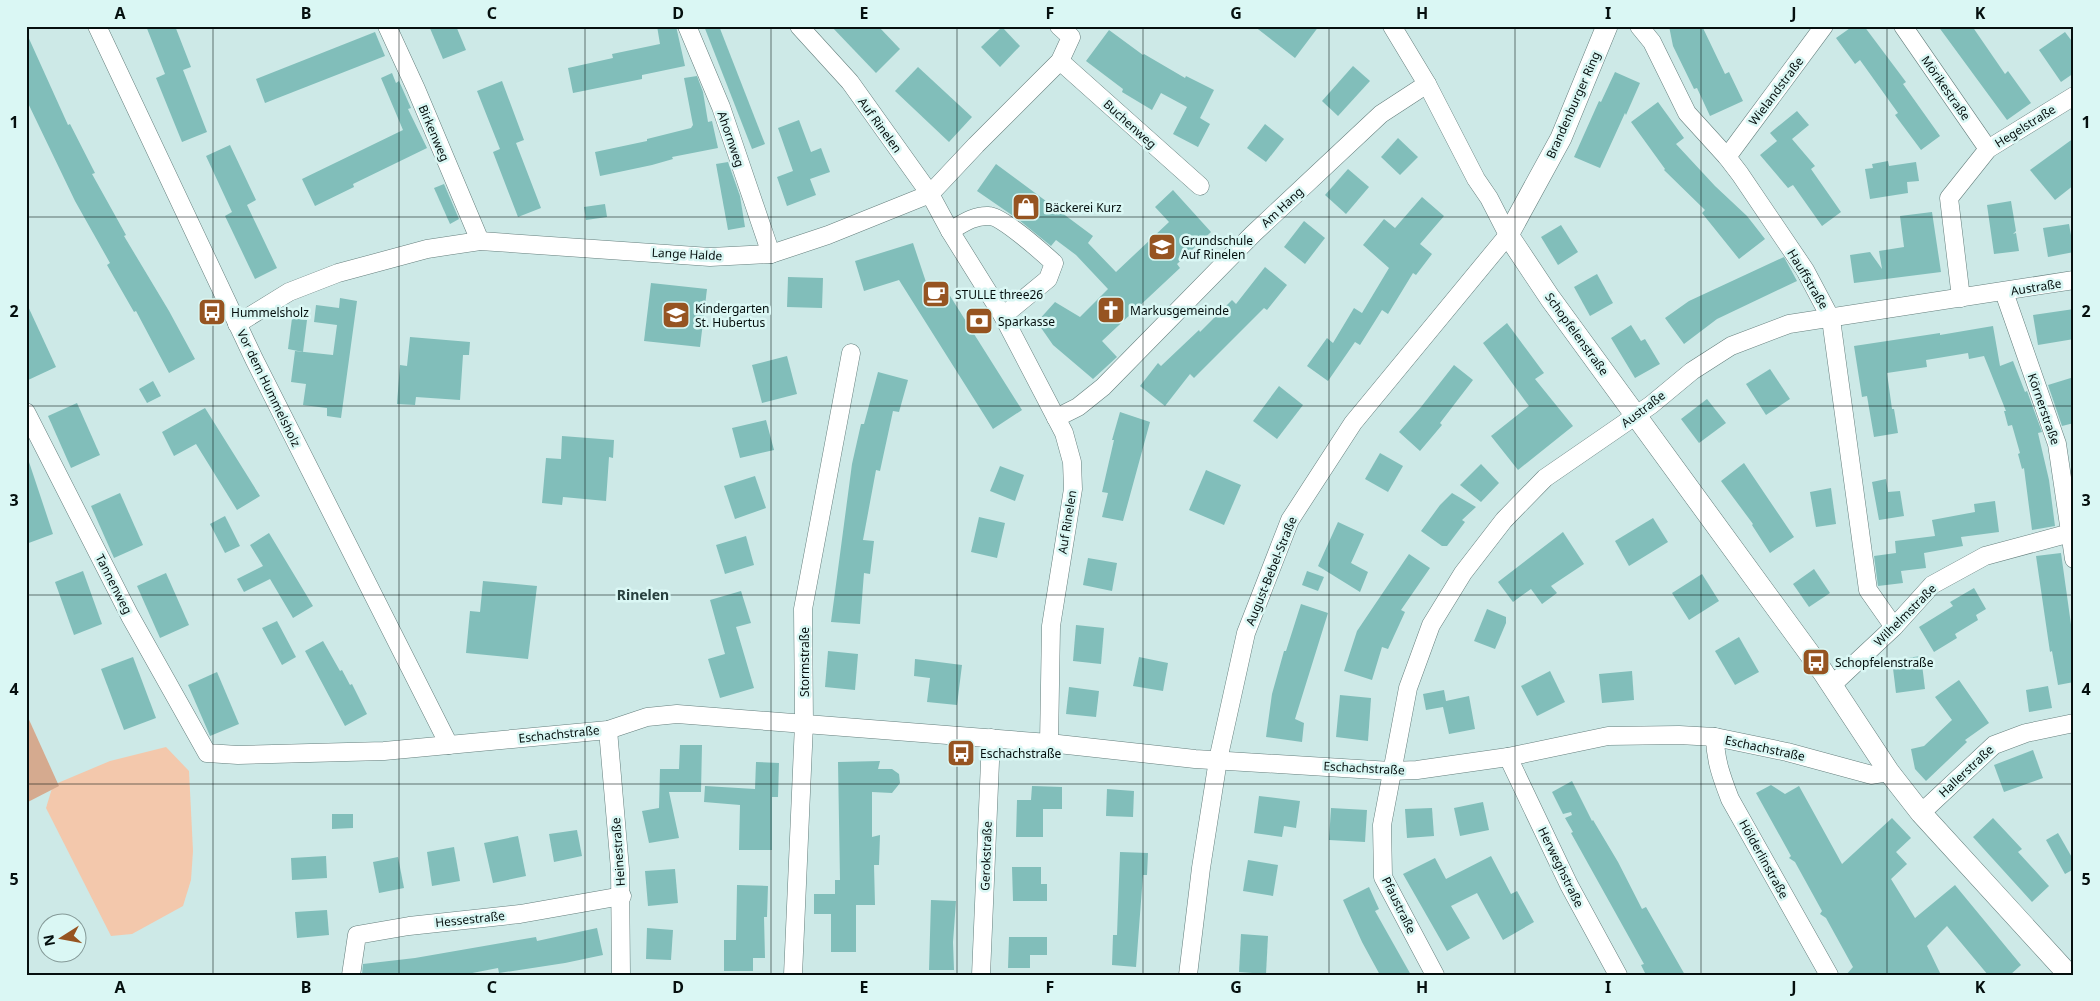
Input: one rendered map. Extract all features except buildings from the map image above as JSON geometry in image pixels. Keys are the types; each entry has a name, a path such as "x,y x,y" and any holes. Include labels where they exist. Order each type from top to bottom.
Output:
{"street":[{"name":"Vor dem Hummelsholz","path":"97,26 238,324 450,745"},
{"name":"Birkenweg","path":"388,26 480,241"},
{"name":"Ahornweg","path":"686,26 721,107 770,254"},
{"name":"Auf Rinelen","path":"799,26 850,82 930,194 950,231 1003,316 1064,433 1072,462 1073,489 1051,626 1050,743"},
{"name":"Schopfelenstraße","path":"1392,26 1426,84 1508,235 1550,298 1832,686 1888,772 1921,813 2069,975"},
{"name":"Brandenburger Ring","path":"1508,235 1561,138 1607,26"},
{"name":"Hauffstraße","path":"1639,26 1652,42 1687,113 1727,156 1805,270 1831,319 1868,590 1894,627"},
{"name":"Wielandstraße","path":"1727,156 1824,26"},
{"name":"Mörikestraße","path":"1903,26 1988,149"},
{"name":"Lange Halde","path":"238,324 289,292 338,272 427,249 480,241 710,257 770,254 828,235 930,194 976,144 1060,61 1065,32"},
{"name":"Buchenweg","path":"1060,61 1200,186"},
{"name":"Am Hang","path":"1056,418 1078,407 1103,387 1253,234 1381,114 1426,84"},
{"name":"Hegelstraße","path":"1961,298 1949,198 1988,149 2074,96"},
{"path":"950,231 974,217 991,215 1034,244 1054,263 1048,279 1003,316"},
{"name":"August-Bebel-Straße","path":"1188,975 1201,868 1218,760 1246,633 1290,520 1353,423 1508,235"},
{"name":"Austraße","path":"1392,771 1408,688 1431,625 1463,573 1504,520 1546,478 1635,416 1692,371 1731,346 1789,324 2074,280"},
{"name":"Körnerstraße","path":"2004,292 2057,444 2072,532 2074,559"},
{"name":"Stormstraße","path":"793,975 804,724 803,609 851,353"},
{"name":"Tannenweg","path":"26,412 130,616 207,753"},
{"name":"Wilhelmstraße","path":"1832,686 1894,627 1932,585 1986,556 2072,532"},
{"name":"Eschachstraße","path":"207,753 238,756 384,751 608,730 647,718 677,714 1050,743 1218,760 1392,771 1417,770 1508,757 1608,736 1679,735 1715,738 1787,752 1872,774 1888,772"},
{"name":"Hallerstraße","path":"1921,813 1994,745 2026,733 2074,723"},
{"name":"Heinestraße","path":"608,730 622,896 621,975"},
{"name":"Gerokstraße","path":"980,975 990,738"},
{"name":"Hölderlinstraße","path":"1715,738 1718,770 1730,798 1829,975"},
{"name":"Herweghstraße","path":"1508,757 1569,886 1618,975"},
{"name":"Pfaustraße","path":"1392,771 1382,825 1383,877 1435,975"},
{"name":"Hessestraße","path":"351,975 357,935 409,926 520,914 622,896"}],"shaded area":[{"path":"26,713 59,786 26,803"},
{"path":"166,747 189,771 193,851 191,880 183,906 132,934 111,936 46,808 53,785 110,761"}],"place":[{"name":"Bäckerei Kurz","path":"1026,207"},
{"name":"Grundschule Auf Rinelen","path":"1162,247"},
{"name":"STULLE three26","path":"936,294"},
{"name":"Markusgemeinde","path":"1111,310"},
{"name":"Hummelsholz","path":"212,312"},
{"name":"Kindergarten St. Hubertus","path":"676,315"},
{"name":"Sparkasse","path":"979,321"},
{"name":"Schopfelenstraße","path":"1816,662"},
{"name":"Eschachstraße","path":"961,753"}],"district":[{"name":"Rinelen","path":"643,594"}]}
